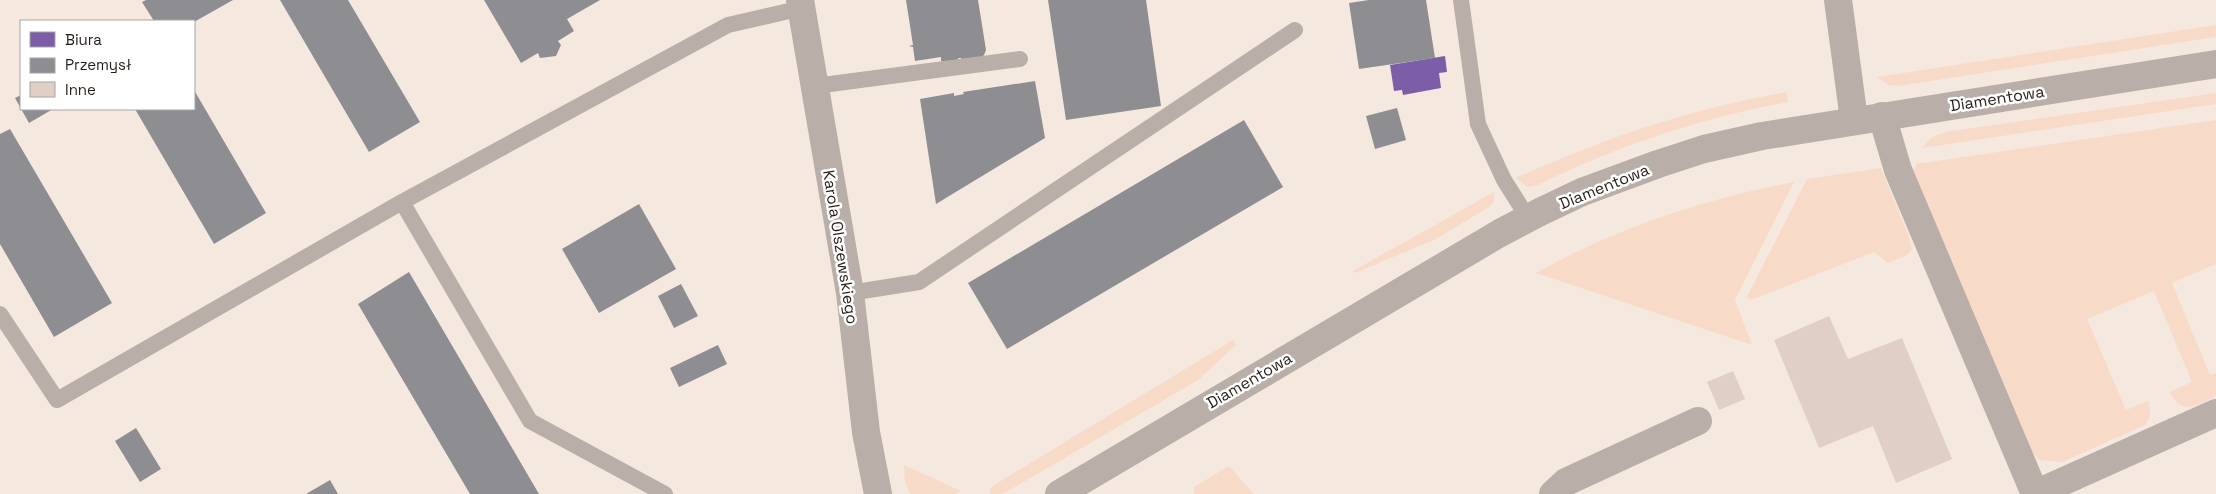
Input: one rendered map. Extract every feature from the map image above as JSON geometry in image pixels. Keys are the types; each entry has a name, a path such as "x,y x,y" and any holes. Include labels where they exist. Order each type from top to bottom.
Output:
{"street":[{"path":"1838,0 1854,120"},
{"name":"Karola Olszewskiego","path":"801,4 850,293 866,432 878,494"},
{"name":"Diamentowa","path":"1059,494 1214,401 1528,218 1582,192 1619,178 1704,149 1762,136 2216,64"},
{"path":"1882,116 1898,170 2035,494 2216,414"},
{"path":"1553,494 1566,482 1698,421"}],"lane":[{"path":"1461,0 1478,124 1504,180 1528,218"},
{"path":"0,314 57,400 402,202 728,25 801,4"},
{"path":"850,293 919,282 1295,30"},
{"path":"815,86 1020,59"},
{"path":"402,202 530,421 665,494"}],"shaded area":[{"path":"2216,25 2216,37 1898,86 1889,85 1877,77"},
{"path":"1787,92 1788,102 1723,116 1660,135 1598,158 1538,185 1528,187 1516,178 1582,150 1648,126 1716,107"},
{"path":"2216,93 2216,104 1922,148 1931,138 1945,132"},
{"path":"2216,120 2216,264 2172,283 2210,375 2216,373 2216,396 2196,405 2185,407 2175,400 2170,392 2192,382 2154,291 2087,319 2126,410 2148,401 2150,413 2145,425 2062,462 2040,460 2024,446 1914,171 1916,164"},
{"path":"1881,168 1909,237 1912,250 1907,255 1888,263 1874,252 1751,300 1747,297 1807,179"},
{"path":"1794,182 1735,300 1752,345 1536,273 1597,242 1661,217 1727,197"},
{"path":"1494,192 1494,202 1489,207 1436,239 1355,273 1353,271"},
{"path":"1233,340 1236,345 1198,380 1003,494 990,494 991,487"},
{"path":"904,465 961,491 956,494 910,494 905,482"},
{"path":"1229,466 1254,494 1194,494 1194,487"}],"building: Biura":[{"path":"1445,56 1447,72 1439,73 1441,88 1403,95 1402,90 1394,91 1390,65"}],"building: Przemysł":[{"path":"146,0 233,0 195,21 153,20 142,2"},
{"path":"280,0 348,0 420,122 369,152"},
{"path":"484,0 600,0 567,19 574,31 558,41 561,45 556,56 540,58 538,53 521,63"},
{"path":"906,0 978,0 986,50 984,55 962,62 961,58 958,58 959,62 941,61 941,57 915,61 913,47 909,46 913,45"},
{"path":"1048,0 1146,0 1161,106 1066,120"},
{"path":"1369,0 1426,0 1435,58 1359,69 1349,3"},
{"path":"1035,81 1045,138 936,204 920,99 954,93 954,96 964,94 963,92"},
{"path":"195,92 266,213 214,244 136,110 195,110"},
{"path":"20,96 20,107 15,98"},
{"path":"1397,108 1406,140 1375,149 1366,116"},
{"path":"22,110 51,110 29,123"},
{"path":"1244,120 1283,187 1007,349 968,283"},
{"path":"10,129 112,303 54,337 0,244 0,134"},
{"path":"639,204 676,269 599,313 562,249"},
{"path":"409,272 539,494 470,494 358,304"},
{"path":"681,284 698,316 674,328 658,296"},
{"path":"718,345 727,364 679,387 670,368"},
{"path":"136,428 161,469 140,482 115,441"},
{"path":"330,480 338,494 306,494"}],"building: Inne":[{"path":"1829,316 1848,359 1902,338 1952,459 1896,483 1873,426 1819,448 1774,340"},
{"path":"1733,371 1745,399 1719,410 1707,382"}]}
